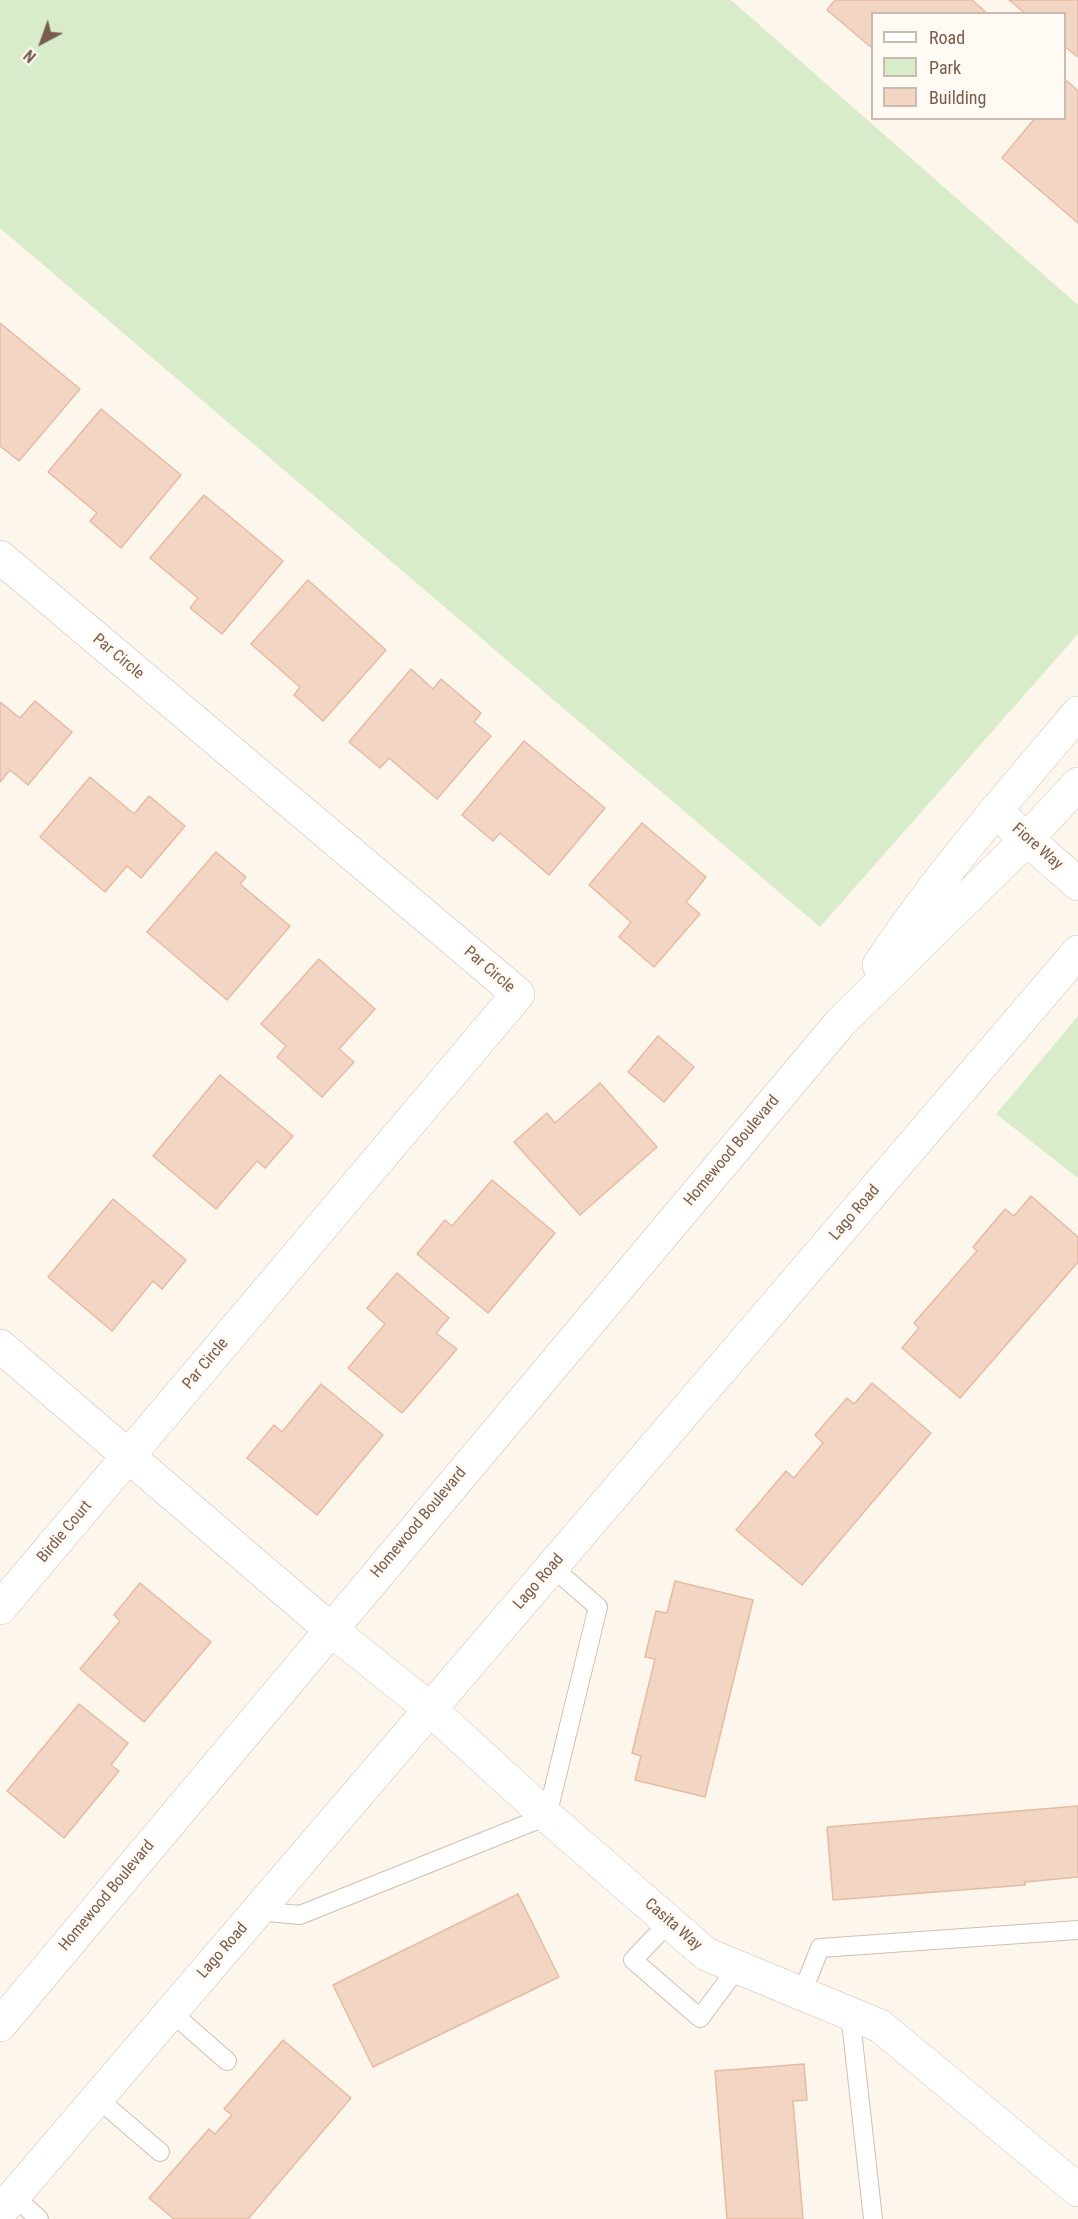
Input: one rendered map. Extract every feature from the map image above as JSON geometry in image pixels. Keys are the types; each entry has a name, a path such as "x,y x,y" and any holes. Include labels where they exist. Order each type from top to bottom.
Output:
{"street":[{"name":"Par Circle","path":"0,557 518,994 129,1455"},
{"name":"Homewood Boulevard","path":"840,1023 905,926 995,811 1078,713"},
{"name":"Homewood Boulevard","path":"0,2025 840,1023 1027,839 1078,784"},
{"name":"Fiore Way","path":"995,811 1078,884"},
{"name":"Lago Road","path":"7,2204 1078,952"},
{"path":"0,1346 330,1629"},
{"name":"Birdie Court","path":"0,1608 129,1455"},
{"name":"Casita Way","path":"330,1629 430,1709 547,1816 706,1954 880,2026 1078,2190"}],"lane":[{"path":"258,1911 300,1915 547,1816 598,1607 552,1567"},
{"path":"669,1922 633,1960 700,2018 738,1967"},
{"path":"802,1993 820,1948 1078,1930"},
{"path":"171,2012 227,2061"},
{"path":"850,2013 873,2219"},
{"path":"98,2098 160,2152"},
{"path":"7,2204 39,2219"}],"green space":[{"path":"0,0 731,0 1078,305 1078,634 820,927 0,228"},
{"path":"1078,1016 1078,1178 996,1114"}],"building":[{"path":"835,0 972,0 986,12 871,12 871,47 827,10"},
{"path":"1009,0 1078,0 1078,57 1066,48 1066,12 1024,12"},
{"path":"1066,82 1078,91 1078,223 1002,158 1033,120 1066,120"},
{"path":"0,323 80,389 19,461 0,446"},
{"path":"101,409 181,475 121,548 90,521 97,513 48,472"},
{"path":"204,495 283,561 222,634 190,608 198,598 150,558"},
{"path":"308,580 386,650 323,721 294,695 300,687 251,644"},
{"path":"411,669 433,689 441,679 481,713 474,722 491,736 437,799 389,758 380,768 349,742"},
{"path":"35,701 72,732 28,785 10,770 0,782 0,702 20,718"},
{"path":"524,741 605,808 549,875 500,833 493,841 462,815"},
{"path":"90,777 134,814 149,796 185,826 141,878 127,866 105,892 40,837"},
{"path":"642,823 706,877 686,902 700,914 654,967 619,937 631,922 589,885"},
{"path":"216,852 246,877 240,884 290,926 227,1000 147,932"},
{"path":"319,959 375,1009 339,1049 354,1062 322,1097 277,1057 286,1046 261,1024"},
{"path":"658,1036 694,1067 664,1102 628,1072"},
{"path":"220,1075 293,1136 265,1168 257,1161 216,1209 153,1156"},
{"path":"600,1083 657,1147 580,1215 514,1142 547,1113 555,1123"},
{"path":"492,1180 555,1233 488,1313 417,1254 445,1220 452,1226"},
{"path":"1031,1196 1078,1237 1078,1262 960,1398 902,1348 919,1328 914,1323 977,1251 973,1247 1005,1209 1014,1216"},
{"path":"113,1199 186,1260 162,1289 153,1281 112,1331 48,1277"},
{"path":"397,1273 449,1318 436,1333 457,1349 402,1413 348,1368 385,1324 367,1308"},
{"path":"872,1383 931,1433 802,1585 736,1530 786,1471 794,1478 823,1443 815,1435 847,1398 854,1404"},
{"path":"321,1384 383,1435 317,1515 247,1458 274,1425 282,1432"},
{"path":"675,1581 753,1600 705,1797 635,1780 641,1756 632,1753 655,1659 645,1657 656,1611 667,1613"},
{"path":"140,1583 211,1642 144,1722 80,1669 120,1621 114,1615"},
{"path":"79,1704 128,1743 111,1765 119,1771 64,1838 7,1791"},
{"path":"1078,1806 1078,1877 1025,1882 1025,1885 833,1900 827,1827"},
{"path":"518,1894 559,1977 373,2067 333,1985"},
{"path":"283,2040 351,2098 248,2219 174,2219 149,2198 209,2129 215,2134 232,2115 224,2109"},
{"path":"804,2064 807,2100 793,2101 803,2219 727,2219 715,2071"}]}
